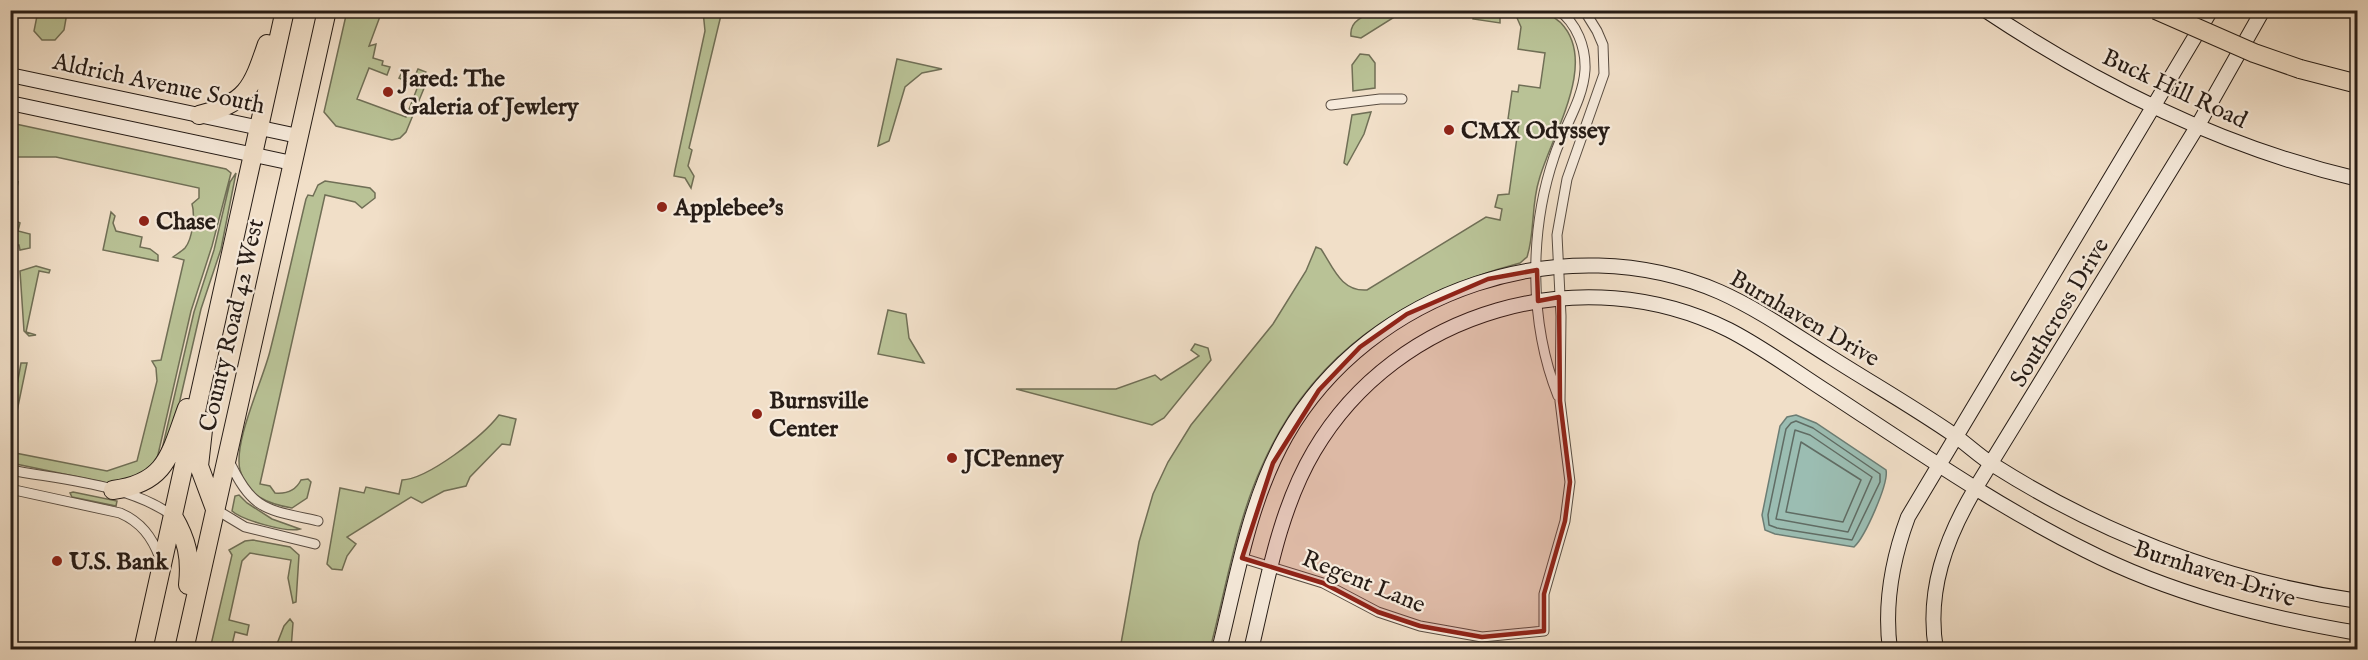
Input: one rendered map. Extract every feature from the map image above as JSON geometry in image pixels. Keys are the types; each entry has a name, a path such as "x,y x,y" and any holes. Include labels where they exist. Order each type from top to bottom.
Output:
{"highway":[{"path":"199,115 225,108 246,92 256,77 278,10"},
{"name":"County Road 42 West","path":"143,650 285,10"},
{"name":"County Road 42 West","path":"182,650 327,10"},
{"path":"2156,10 2254,53 2300,69 2358,84"},
{"path":"113,490 141,484 162,470 168,460 211,342"},
{"path":"211,342 200,466 215,508"},
{"path":"173,516 188,546 190,563 182,650"}],"street":[{"path":"1558,10 1573,24 1581,41 1585,71 1577,101 1547,177 1541,206 1537,270 1538,301 1547,369 1560,401"},
{"path":"1560,401 1557,235 1565,188 1604,74 1602,45 1597,30 1584,10"},
{"name":"Buck Hill Road","path":"1985,10 2048,52 2197,127 2253,149 2358,179"},
{"name":"Southcross Drive","path":"1890,650 1888,603 1898,546 1908,517 2211,10"},
{"name":"Southcross Drive","path":"1936,650 1934,618 1941,560 1950,535 1975,489 1992,465 2197,127 2263,10"},
{"name":"Aldrich Avenue South","path":"10,75 298,136"},
{"path":"1331,105 1380,99 1402,99"},
{"path":"10,103 292,163"},
{"name":"Burnhaven Drive","path":"1219,650 1262,490 1286,436 1318,390 1339,367 1382,331 1432,301 1488,279 1558,266 1597,266 1640,270 1680,278 1720,292 1761,313 1957,437 1992,465 2098,523 2188,561 2299,593 2358,602"},
{"name":"Burnhaven Drive","path":"1251,650 1271,567 1300,477 1326,432 1358,393 1400,356 1448,327 1500,308 1559,297 1636,301 1674,309 1727,330 1975,489 2085,550 2143,576 2236,608 2293,622 2358,633"},
{"name":"Regent Lane","path":"1242,558 1323,583 1378,612 1420,626 1482,638 1544,631 1544,594 1565,521 1570,482 1560,401"},
{"path":"226,456 243,491 259,504 276,512 318,521"},
{"path":"10,470 113,490 159,506 173,516"},
{"path":"10,489 120,513 135,520 154,543 162,564"},
{"path":"215,508 245,527 315,544"}],"highlighted area":[{"path":"1537,270 1538,301 1559,297 1560,401 1570,482 1565,521 1544,594 1544,631 1482,637 1420,626 1378,612 1323,583 1242,558 1273,463 1319,390 1360,347 1407,314 1488,279"}],"green space":[{"path":"1542,10 1547,12 1561,23 1571,39 1575,58 1574,79 1569,100 1545,162 1537,190 1527,257 1520,263 1438,292 1401,311 1366,333 1335,360 1307,391 1283,426 1253,488 1238,533 1210,649 1120,649 1139,542 1153,494 1168,462 1191,425 1273,324 1306,271 1316,247 1321,249 1344,283 1358,290 1367,290 1486,217 1500,220 1502,209 1495,207 1498,195 1509,194 1519,123 1508,119 1512,91 1518,92 1519,85 1540,88 1545,53 1518,49 1521,27 1514,11"},
{"path":"38,11 67,13 64,30 55,40 42,40 34,31"},
{"path":"347,11 382,11 369,46 376,44 373,58 383,61 382,65 390,67 387,75 369,68 357,99 406,117 418,86 399,78 401,74 414,78 418,69 426,72 427,81 406,132 400,138 392,140 336,126 324,112"},
{"path":"703,11 722,11 689,148 692,150 688,166 694,176 691,188 685,178 674,176 705,31"},
{"path":"1381,11 1404,11 1361,38 1351,36 1351,30 1356,21"},
{"path":"1475,11 1488,11 1500,16 1500,23 1473,19"},
{"path":"1360,54 1369,55 1375,63 1375,88 1353,91 1352,65"},
{"path":"897,59 942,69 922,73 905,87 889,141 878,146"},
{"path":"1371,112 1364,134 1347,165 1344,163 1352,115"},
{"path":"11,123 226,169 231,173 212,246 191,311 157,459 148,470 129,480 107,483 16,464 11,461 10,452 107,471 137,461 157,381 156,368 152,361 161,360 184,260 173,257 188,244 192,232 192,204 199,198 199,188 56,157 13,157 11,168"},
{"path":"236,173 221,249 201,309 177,413 160,458 194,312 214,250 230,182"},
{"path":"325,181 370,188 375,193 375,198 362,208 355,202 325,195 260,484 270,486 275,493 283,493 293,489 301,480 308,479 311,482 307,498 292,508 267,501 253,492 243,479 239,458 245,428 270,351 306,199 308,195 313,196 318,185"},
{"path":"18,182 12,219 20,223 18,231 30,234 30,248 20,250 19,245 15,245 11,229 11,183"},
{"path":"111,212 115,216 113,223 116,231 142,237 140,247 150,249 158,255 158,261 103,250"},
{"path":"36,266 50,270 49,273 39,271 26,332 36,335 29,336 24,331 20,271"},
{"path":"888,310 906,314 909,338 924,363 878,354"},
{"path":"1195,344 1208,348 1211,360 1164,418 1152,425 1016,389 1116,389 1155,375 1161,380 1199,356 1191,350"},
{"path":"21,363 27,363 11,440 11,418"},
{"path":"499,415 516,419 510,445 502,444 470,477 466,486 444,491 422,503 411,497 347,537 356,544 347,556 342,570 332,569 327,564 340,488 364,493 366,487 399,494 402,480 413,478 440,465 481,434"},
{"path":"70,493 117,501 116,506 72,497"},
{"path":"239,495 272,519 300,529 275,527 237,515 232,511 235,496"},
{"path":"253,540 290,547 299,555 296,602 293,603 288,578 291,560 250,553 242,561 229,620 249,625 247,635 235,632 231,649 210,649 232,555 229,550 245,541"},
{"path":"290,619 293,623 291,649 275,649 284,626"}],"water":[{"path":"1796,415 1816,423 1886,470 1884,486 1875,510 1854,547 1775,534 1765,530 1762,515 1780,426 1787,417"}],"place":[{"name":"Jared: The Galeria of Jewlery","path":"388,92"},
{"name":"CMX Odyssey","path":"1449,130"},
{"name":"Applebee's","path":"662,207"},
{"name":"Chase","path":"144,221"},
{"name":"Burnsville Center","path":"757,414"},
{"name":"JCPenney","path":"952,458"},
{"name":"U.S. Bank","path":"57,561"}]}
